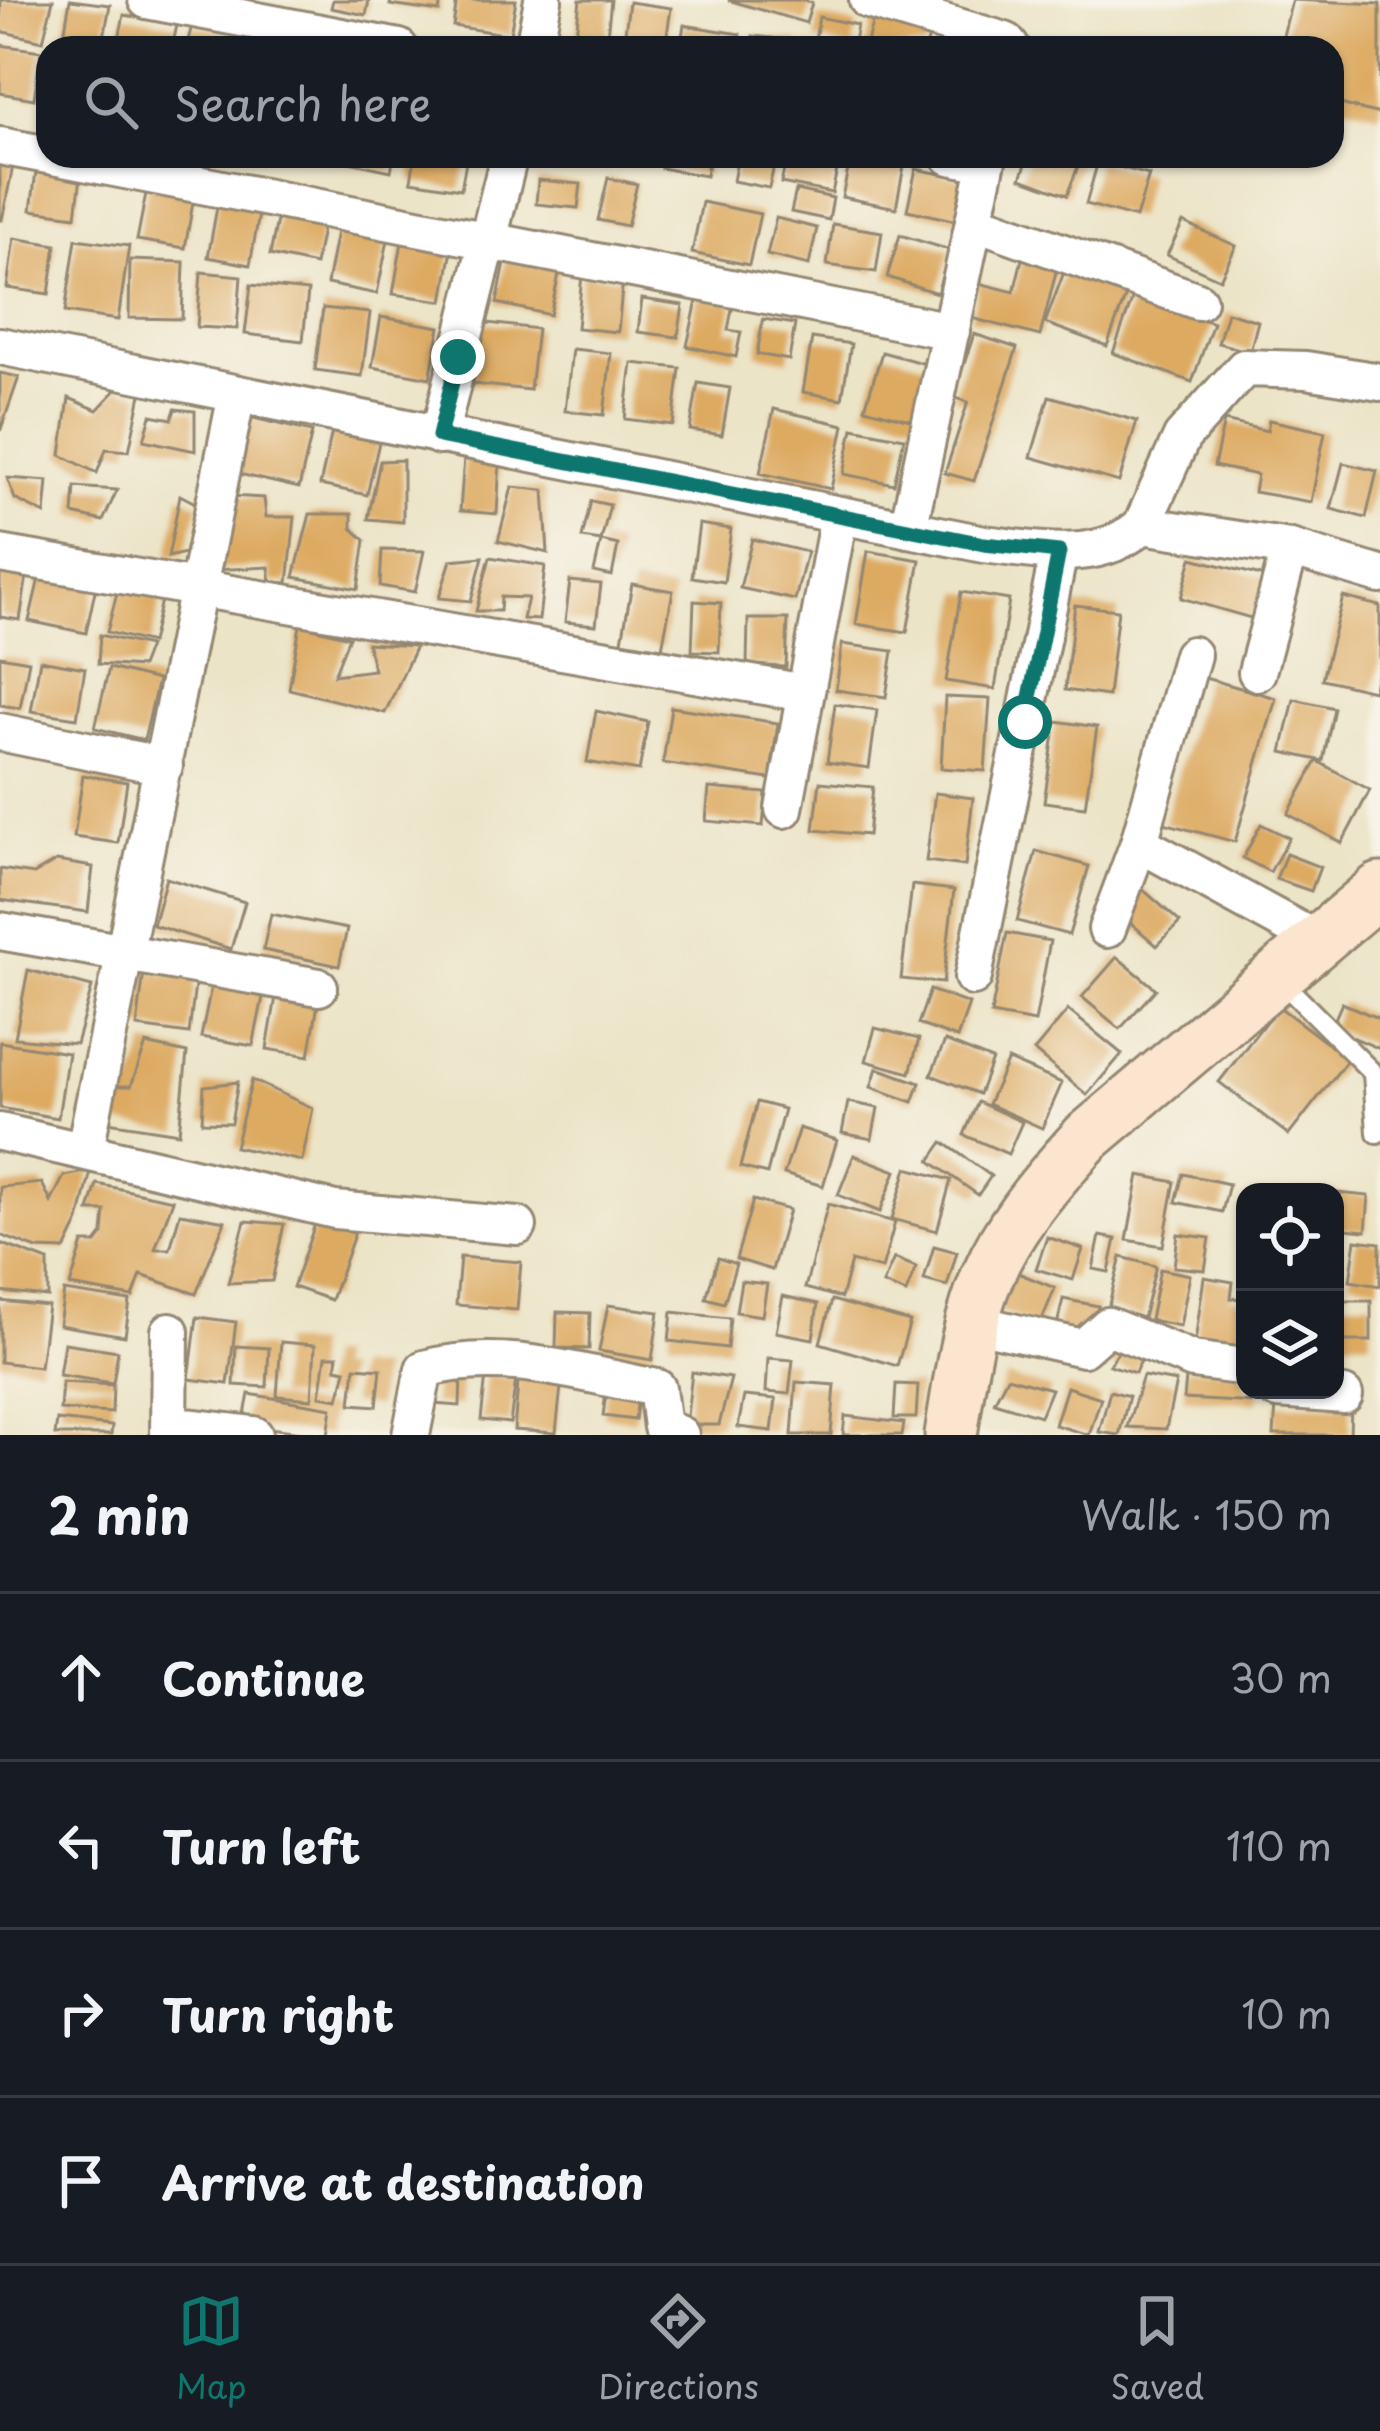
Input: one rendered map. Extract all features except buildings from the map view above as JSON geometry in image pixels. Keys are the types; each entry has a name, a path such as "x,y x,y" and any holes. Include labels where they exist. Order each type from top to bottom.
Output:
{"main road":[{"path":"951,1435 968,1322 1003,1238 1043,1185 1085,1138 1380,889"}],"street":[{"path":"147,0 312,15 367,36"},
{"path":"536,36 543,0"},
{"path":"868,0 991,36"},
{"path":"0,146 36,153"},
{"path":"115,168 951,331"},
{"path":"439,436 505,168"},
{"path":"908,529 985,168"},
{"path":"974,221 1198,301"},
{"path":"0,346 839,516 1059,552 1125,542 1142,525 1182,437 1244,368 1306,370 1380,382"},
{"path":"85,1149 236,394"},
{"path":"784,809 839,516"},
{"path":"1142,525 1290,548 1380,574"},
{"path":"1257,672 1290,548"},
{"path":"973,977 1059,552"},
{"path":"0,554 805,693"},
{"path":"1107,929 1139,843 1192,655"},
{"path":"0,732 164,766"},
{"path":"1139,843 1320,942"},
{"path":"0,931 319,988"},
{"path":"0,1132 335,1210 518,1226"},
{"path":"968,1322 1083,1348 1108,1326 1193,1360 1236,1366"},
{"path":"170,1331 170,1430 254,1435"},
{"path":"411,1435 424,1369 466,1358 531,1360 657,1388 662,1427 680,1435"}],"lane":[{"path":"1277,976 1373,1073 1377,1133"}],"route":[{"path":"458,357 439,436 984,544 1059,552 1025,722"}]}
